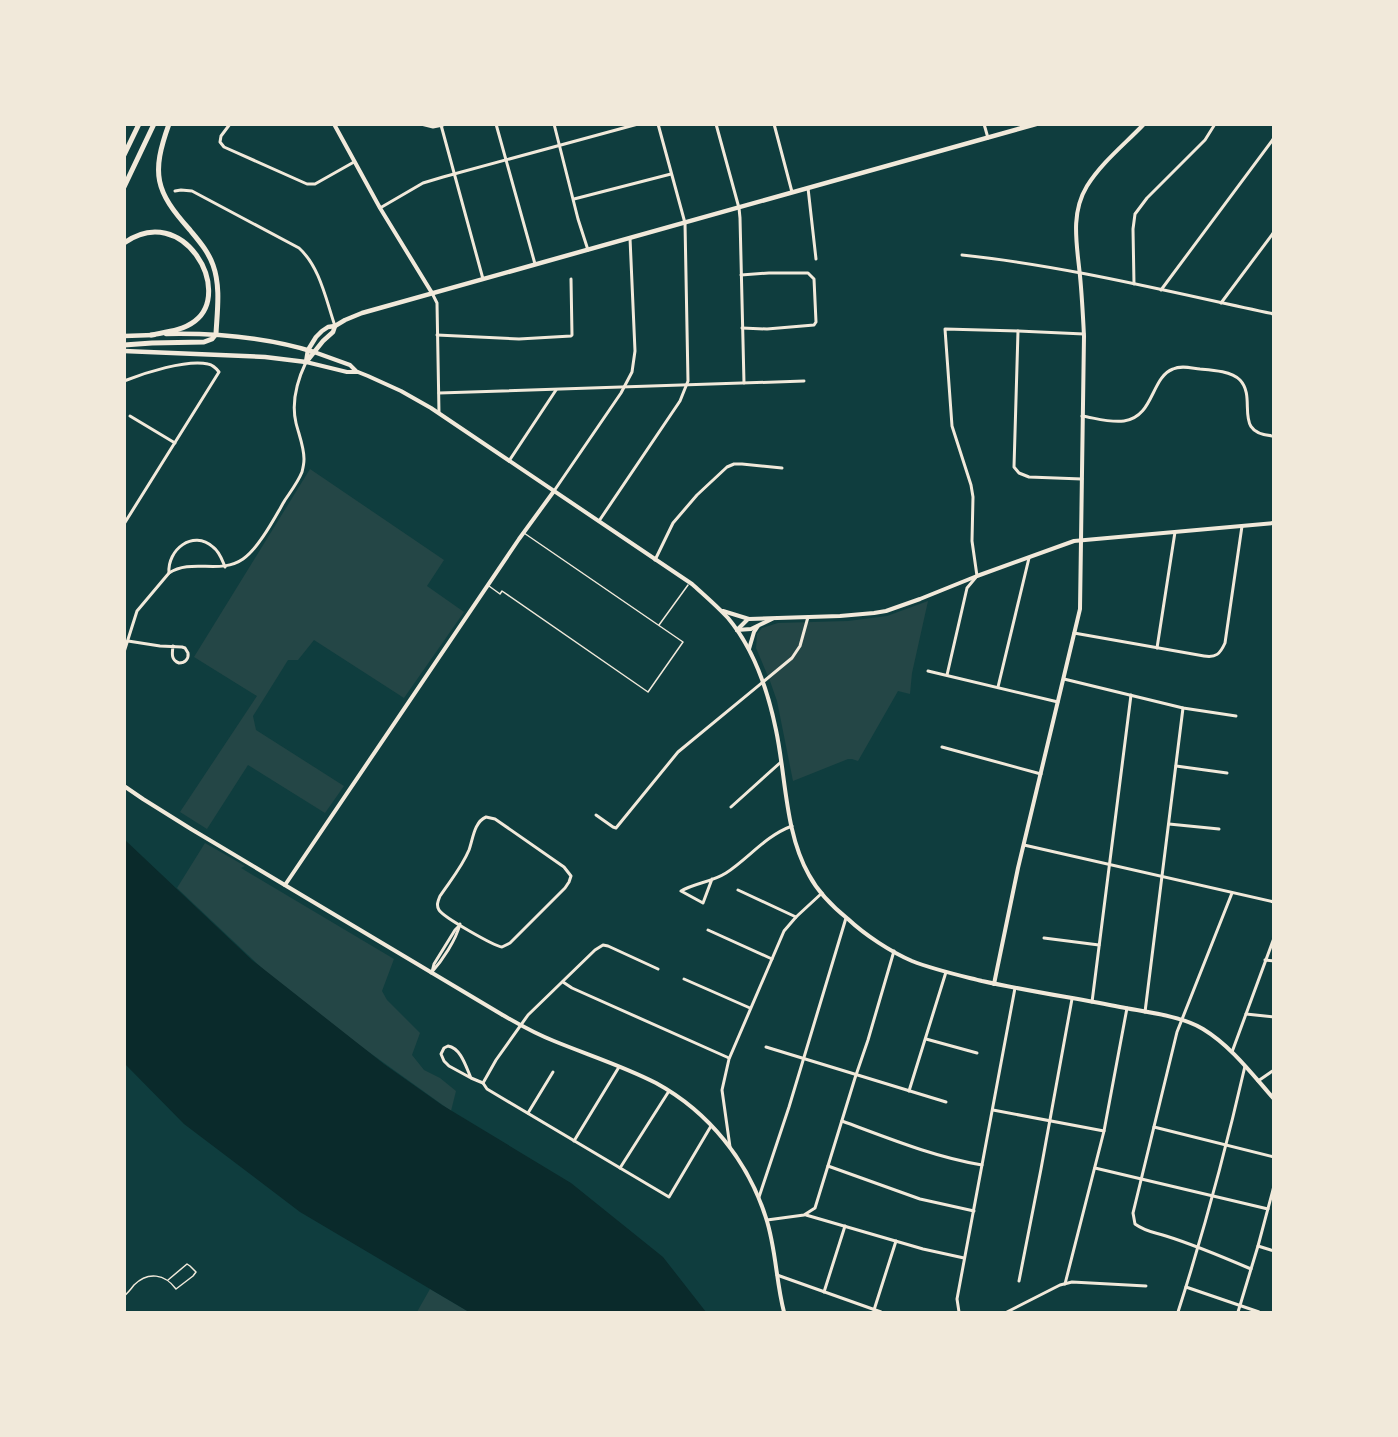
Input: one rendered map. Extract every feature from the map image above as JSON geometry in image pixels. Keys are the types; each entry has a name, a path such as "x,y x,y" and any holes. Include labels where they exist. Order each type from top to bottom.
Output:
{"highway":[{"path":"124,155 139,124"},
{"path":"124,187 154,124"},
{"path":"124,345 204,342 212,339 216,334 218,291 214,266 204,246 173,211 161,188 158,173 164,138 169,124"},
{"path":"124,243 148,232 166,233 188,245 197,255 206,272 208,297 200,317 180,329 150,335"}],"main road":[{"path":"334,124 380,208 432,293"},
{"path":"306,362 308,350 316,337 328,327 362,313 1036,124"},
{"path":"994,984 1080,601 1084,334 1075,232 1076,215 1082,196 1093,178 1144,124"},
{"path":"306,362 333,332 335,326"},
{"path":"124,336 216,334 256,339 308,350 350,365 358,372 401,391 439,413 690,583 720,609 749,650 763,683 776,729 792,826 802,862 822,893 846,918 871,937 910,960 946,972 994,984 1127,1008 1183,1021 1202,1028 1232,1052 1274,1099"},
{"path":"124,351 265,357 358,372"},
{"path":"285,885 554,491"},
{"path":"720,609 748,619 851,616 886,611 1063,544 1274,523"},
{"path":"736,630 751,629 774,618"},
{"path":"736,630 748,619"},
{"path":"749,650 758,626"},
{"path":"124,786 160,810 520,1025 552,1041 638,1075 693,1107 730,1147 753,1186 767,1220 784,1312"}],"street":[{"path":"230,124 220,139 224,147 307,184 317,184 354,162"},
{"path":"421,124 433,127 442,125 483,279"},
{"path":"496,124 535,265"},
{"path":"554,124 588,250"},
{"path":"380,208 423,183 638,124"},
{"path":"598,521 680,401 689,374 685,223 657,124"},
{"path":"716,124 739,208 744,383"},
{"path":"774,124 792,193"},
{"path":"984,124 988,138"},
{"path":"1134,284 1135,214 1147,198 1205,140 1215,124"},
{"path":"1161,290 1274,138"},
{"path":"574,199 672,173"},
{"path":"808,188 816,259"},
{"path":"175,191 192,190 299,248 309,259 316,273 335,326"},
{"path":"1221,303 1274,232"},
{"path":"554,491 625,387 632,372 635,351 630,238"},
{"path":"962,255 1006,259 1274,314"},
{"path":"741,275 808,273 814,279 816,322 814,325 742,328"},
{"path":"437,335 519,339 568,337 572,335 572,279"},
{"path":"432,293 437,303 439,413"},
{"path":"947,675 967,588 977,576 972,541 973,497 952,426 945,329 1084,334"},
{"path":"1018,331 1014,467 1019,473 1029,477 1082,479"},
{"path":"124,652 137,611 169,573 187,566 213,568 225,567 238,562 251,552 302,472 304,456 294,409 295,393 306,362"},
{"path":"124,381 156,370 184,365 210,365 219,372 124,524"},
{"path":"1082,416 1113,421 1129,420 1145,408 1162,377 1169,370 1180,367 1204,369 1226,373 1239,380 1245,390 1247,418 1250,424 1260,434 1274,436"},
{"path":"439,393 804,381"},
{"path":"509,460 556,389"},
{"path":"130,416 175,443"},
{"path":"655,560 673,523 691,501 727,467 734,464 782,468"},
{"path":"1074,633 1211,657 1219,654 1225,644 1242,526"},
{"path":"1158,648 1175,532"},
{"path":"169,573 169,562 175,551 190,540 202,541 213,546 225,567"},
{"path":"998,687 1029,557"},
{"path":"596,815 616,828 678,752 795,654 803,638 808,617"},
{"path":"129,641 182,647 188,654 186,661 181,663 174,660 172,646"},
{"path":"928,671 1059,702"},
{"path":"1064,679 1183,708 1236,716"},
{"path":"1092,1002 1131,695"},
{"path":"1145,1012 1183,708"},
{"path":"942,747 1041,774"},
{"path":"731,807 782,762"},
{"path":"1176,766 1227,773"},
{"path":"483,818 495,819 564,867 569,873 571,879 565,888 505,946 495,945 460,924 443,915 437,903 463,863 477,826 483,818"},
{"path":"1168,824 1219,829"},
{"path":"711,879 703,903 681,891 694,884 724,874 773,835 792,826"},
{"path":"1024,845 1274,902"},
{"path":"738,890 796,916"},
{"path":"730,1147 722,1090 729,1058 784,931 796,916 822,893"},
{"path":"1232,893 1177,1032 1133,1213 1135,1224 1143,1230 1166,1236 1251,1269"},
{"path":"758,1198 846,918"},
{"path":"431,973 434,964 460,924"},
{"path":"708,930 772,959"},
{"path":"1044,938 1099,945"},
{"path":"1232,1052 1274,938"},
{"path":"483,1083 528,1015 595,950 603,945 658,969"},
{"path":"804,1215 815,1208 894,951"},
{"path":"1265,960 1274,961"},
{"path":"909,1091 946,972"},
{"path":"684,979 750,1008"},
{"path":"562,982 729,1058"},
{"path":"959,1312 957,1299 1015,988"},
{"path":"1018,1281 1072,999"},
{"path":"1065,1284 1104,1131 1127,1008"},
{"path":"1246,1014 1274,1017"},
{"path":"926,1039 977,1053"},
{"path":"471,1078 456,1048 450,1046 444,1048 441,1054 446,1064 452,1068 471,1078 483,1083 487,1089 669,1197 711,1126"},
{"path":"766,1047 946,1102"},
{"path":"1178,1312 1199,1248 1245,1066"},
{"path":"574,1141 619,1067"},
{"path":"1258,1081 1274,1070"},
{"path":"528,1113 553,1072"},
{"path":"620,1168 669,1091"},
{"path":"993,1110 1104,1131"},
{"path":"842,1121 927,1152 982,1165"},
{"path":"1154,1127 1274,1157"},
{"path":"828,1166 920,1198 974,1211"},
{"path":"1095,1168 1268,1209"},
{"path":"1238,1312 1274,1186"},
{"path":"767,1220 804,1215 923,1249 965,1258"},
{"path":"824,1292 846,1226"},
{"path":"874,1310 896,1241"},
{"path":"1258,1246 1274,1251"},
{"path":"777,1275 880,1312"},
{"path":"1007,1312 1060,1285 1072,1282 1146,1286"},
{"path":"1186,1287 1259,1312"}],"lane":[{"path":"489,586 500,594 502,591 648,692 683,642 524,533"},
{"path":"659,625 690,583"},
{"path":"124,1296 134,1285 148,1276 168,1280 176,1289 196,1272 187,1264 168,1280"}],"shaded area":[{"path":"310,469 444,560 427,586 464,612 404,698 314,640 298,660 288,660 253,716 256,730 344,786 325,813 248,765 207,829 180,812 257,696 194,657"},
{"path":"928,601 912,673 910,694 898,691 858,761 848,759 793,781 777,701 756,648 757,634 762,628 778,623 848,621 887,616"},
{"path":"124,839 252,960 384,1064 442,1105 571,1183 663,1257 706,1312 469,1312 300,1212 184,1124 125,1064"},
{"path":"205,843 245,866 241,868 394,959 382,991 387,1000 420,1033 412,1055 424,1070 440,1078 456,1091 451,1111 359,1045 265,971 177,888"},
{"path":"430,1289 469,1312 417,1312"}]}
